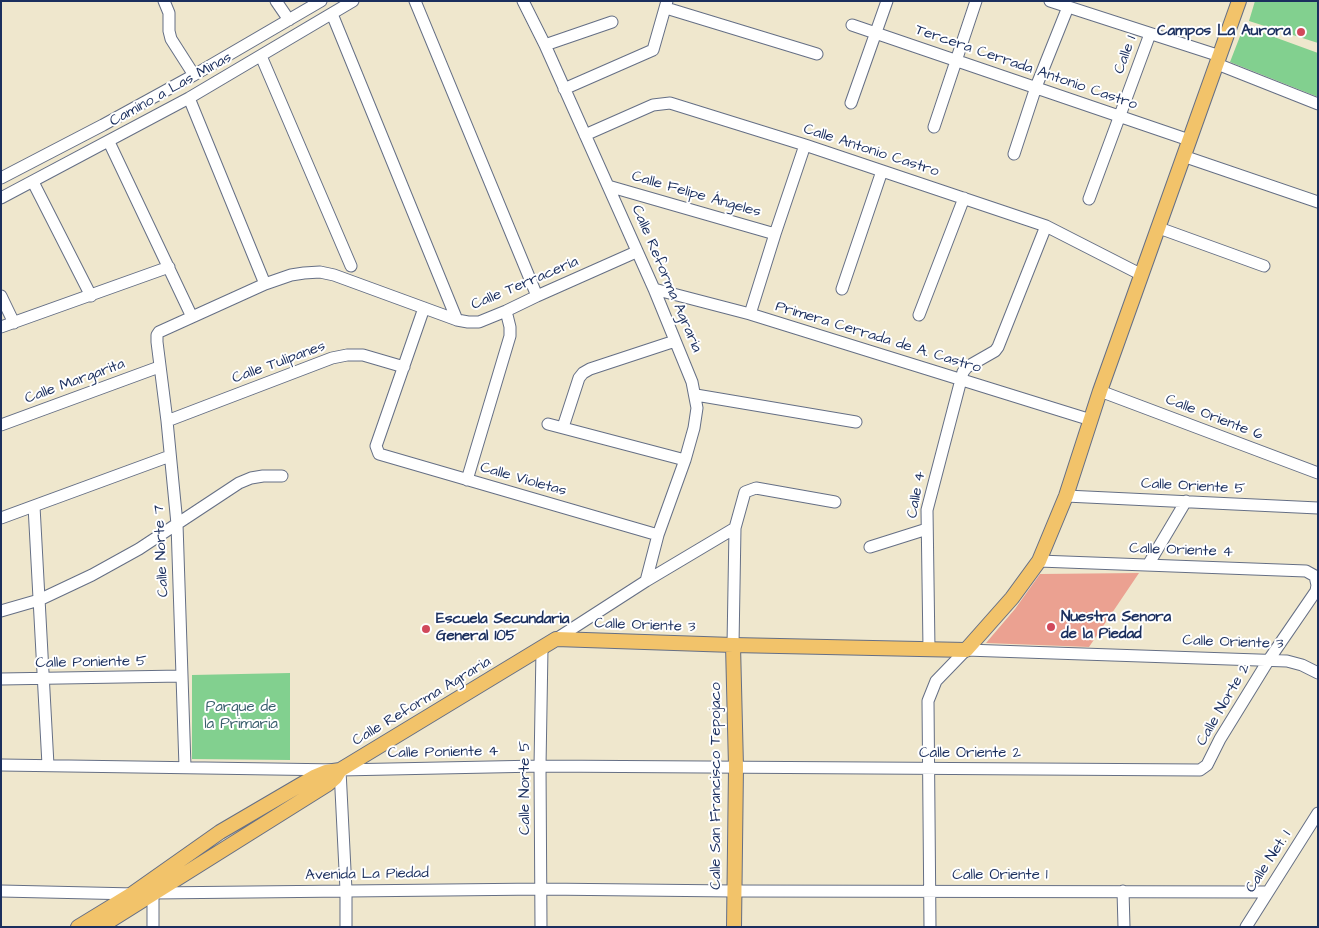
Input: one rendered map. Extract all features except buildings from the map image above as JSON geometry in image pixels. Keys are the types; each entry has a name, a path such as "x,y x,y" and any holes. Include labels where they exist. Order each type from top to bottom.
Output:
{"main road":[{"path":"966,650 1012,598 1039,561 1066,496 1100,391 1239,1"},
{"name":"Calle Oriente 3","path":"556,639 966,650"},
{"name":"Calle Reforma Agraria","path":"78,927 132,894 220,832 306,782 326,772 340,770 556,639"},
{"name":"Calle San Francisco Tepojaco","path":"733,645 736,767 734,927"},
{"name":"Calle Reforma Agraria","path":"100,927 328,784 340,770"}],"street":[{"path":"164,1 169,13 171,39 194,75"},
{"path":"276,1 288,20"},
{"name":"Camino a Las Minas","path":"1,178 194,75 321,1"},
{"name":"Camino a Las Minas","path":"1,198 189,98 353,1"},
{"path":"415,1 537,296"},
{"name":"Calle Reforma Agraria","path":"523,1 545,45 654,290 696,395 697,408 694,428 685,460 658,535 646,581"},
{"path":"851,103 886,1"},
{"path":"934,127 976,1"},
{"path":"1050,1 1150,34 1219,60 1318,104"},
{"path":"564,89 654,50 667,5 817,54"},
{"path":"1014,154 1036,86 1068,7"},
{"path":"332,14 456,320"},
{"path":"545,45 612,22"},
{"name":"Tercera Cerrada Antonio Castro","path":"852,25 1036,86 1189,140"},
{"name":"Calle 1","path":"1089,199 1150,34"},
{"path":"261,56 352,266"},
{"path":"189,98 265,284"},
{"name":"Calle Antonio Castro","path":"585,135 653,105 670,104 805,145 1046,226 1142,275"},
{"path":"109,142 192,318"},
{"path":"750,314 805,145"},
{"path":"1183,156 1318,202"},
{"path":"842,289 882,171"},
{"path":"33,182 91,296"},
{"name":"Calle Felipe Ángeles","path":"608,186 775,234"},
{"path":"919,315 964,198"},
{"path":"961,379 967,367 995,352 998,347 1046,226"},
{"path":"1159,228 1264,266"},
{"name":"Calle Terracería","path":"157,335 265,284 291,275 320,272 334,275 456,320 479,322 636,252"},
{"path":"1,328 169,267"},
{"name":"Primera Cerrada de A. Castro","path":"654,290 750,314 1091,420"},
{"path":"1,296 14,322"},
{"path":"404,367 424,308"},
{"path":"467,480 510,336 506,311"},
{"name":"Calle Norte 7","path":"157,335 177,524 185,767"},
{"path":"563,427 578,378 583,373 675,341"},
{"name":"Calle Tulipanes","path":"167,421 332,358 347,355 363,355 404,367"},
{"name":"Calle Margarita","path":"1,425 159,367"},
{"name":"Calle Violetas","path":"404,367 376,446 379,454 658,535"},
{"name":"Calle 4","path":"929,649 927,510 961,379"},
{"name":"Calle Oriente 6","path":"1100,391 1318,473"},
{"path":"696,395 856,422"},
{"path":"548,424 685,460"},
{"path":"1,518 170,456"},
{"path":"1,611 39,600 92,575 139,549 239,483 263,476 282,476"},
{"path":"733,645 736,528 745,492 756,488 834,502"},
{"name":"Calle Oriente 5","path":"1066,496 1318,508"},
{"path":"1148,565 1186,501"},
{"path":"34,506 48,765"},
{"name":"Calle Reforma Agraria","path":"556,639 646,581 736,528"},
{"path":"870,547 926,529"},
{"name":"Calle Oriente 4","path":"1039,561 1306,571 1316,576 1317,581"},
{"name":"Calle Norte 2","path":"1203,769 1207,766 1220,740 1268,660 1316,590 1317,581"},
{"name":"Calle Norte 5","path":"542,649 540,766 542,927"},
{"path":"930,927 928,701 936,681 966,650"},
{"name":"Calle Oriente 3","path":"966,650 1287,661 1318,672"},
{"name":"Calle Poniente 5","path":"1,679 182,676"},
{"name":"Calle Poniente 4","path":"1,765 340,770 540,766 736,767"},
{"name":"Calle Oriente 2","path":"736,767 1203,769"},
{"path":"340,770 346,927"},
{"name":"Calle Net. 1","path":"1246,927 1318,814"},
{"name":"Avenida La Piedad","path":"1,891 132,894 542,889 734,891"},
{"path":"1123,890 1124,927"},
{"name":"Calle Oriente 1","path":"734,891 1123,890 1267,892"},
{"path":"153,893 153,927"}],"green space":[{"name":"Campos La Aurora","path":"1255,1 1318,1 1318,43 1249,21"},
{"path":"1244,26 1318,53 1318,97 1230,62"},
{"name":"Parque de la Primaria","path":"290,673 290,760 192,759 192,675"}],"place":[{"name":"Campos La Aurora","path":"1301,32"},
{"name":"Nuestra Senora de la Piedad","path":"1051,627"},
{"name":"Escuela Secundaria General 105","path":"426,629"}]}
